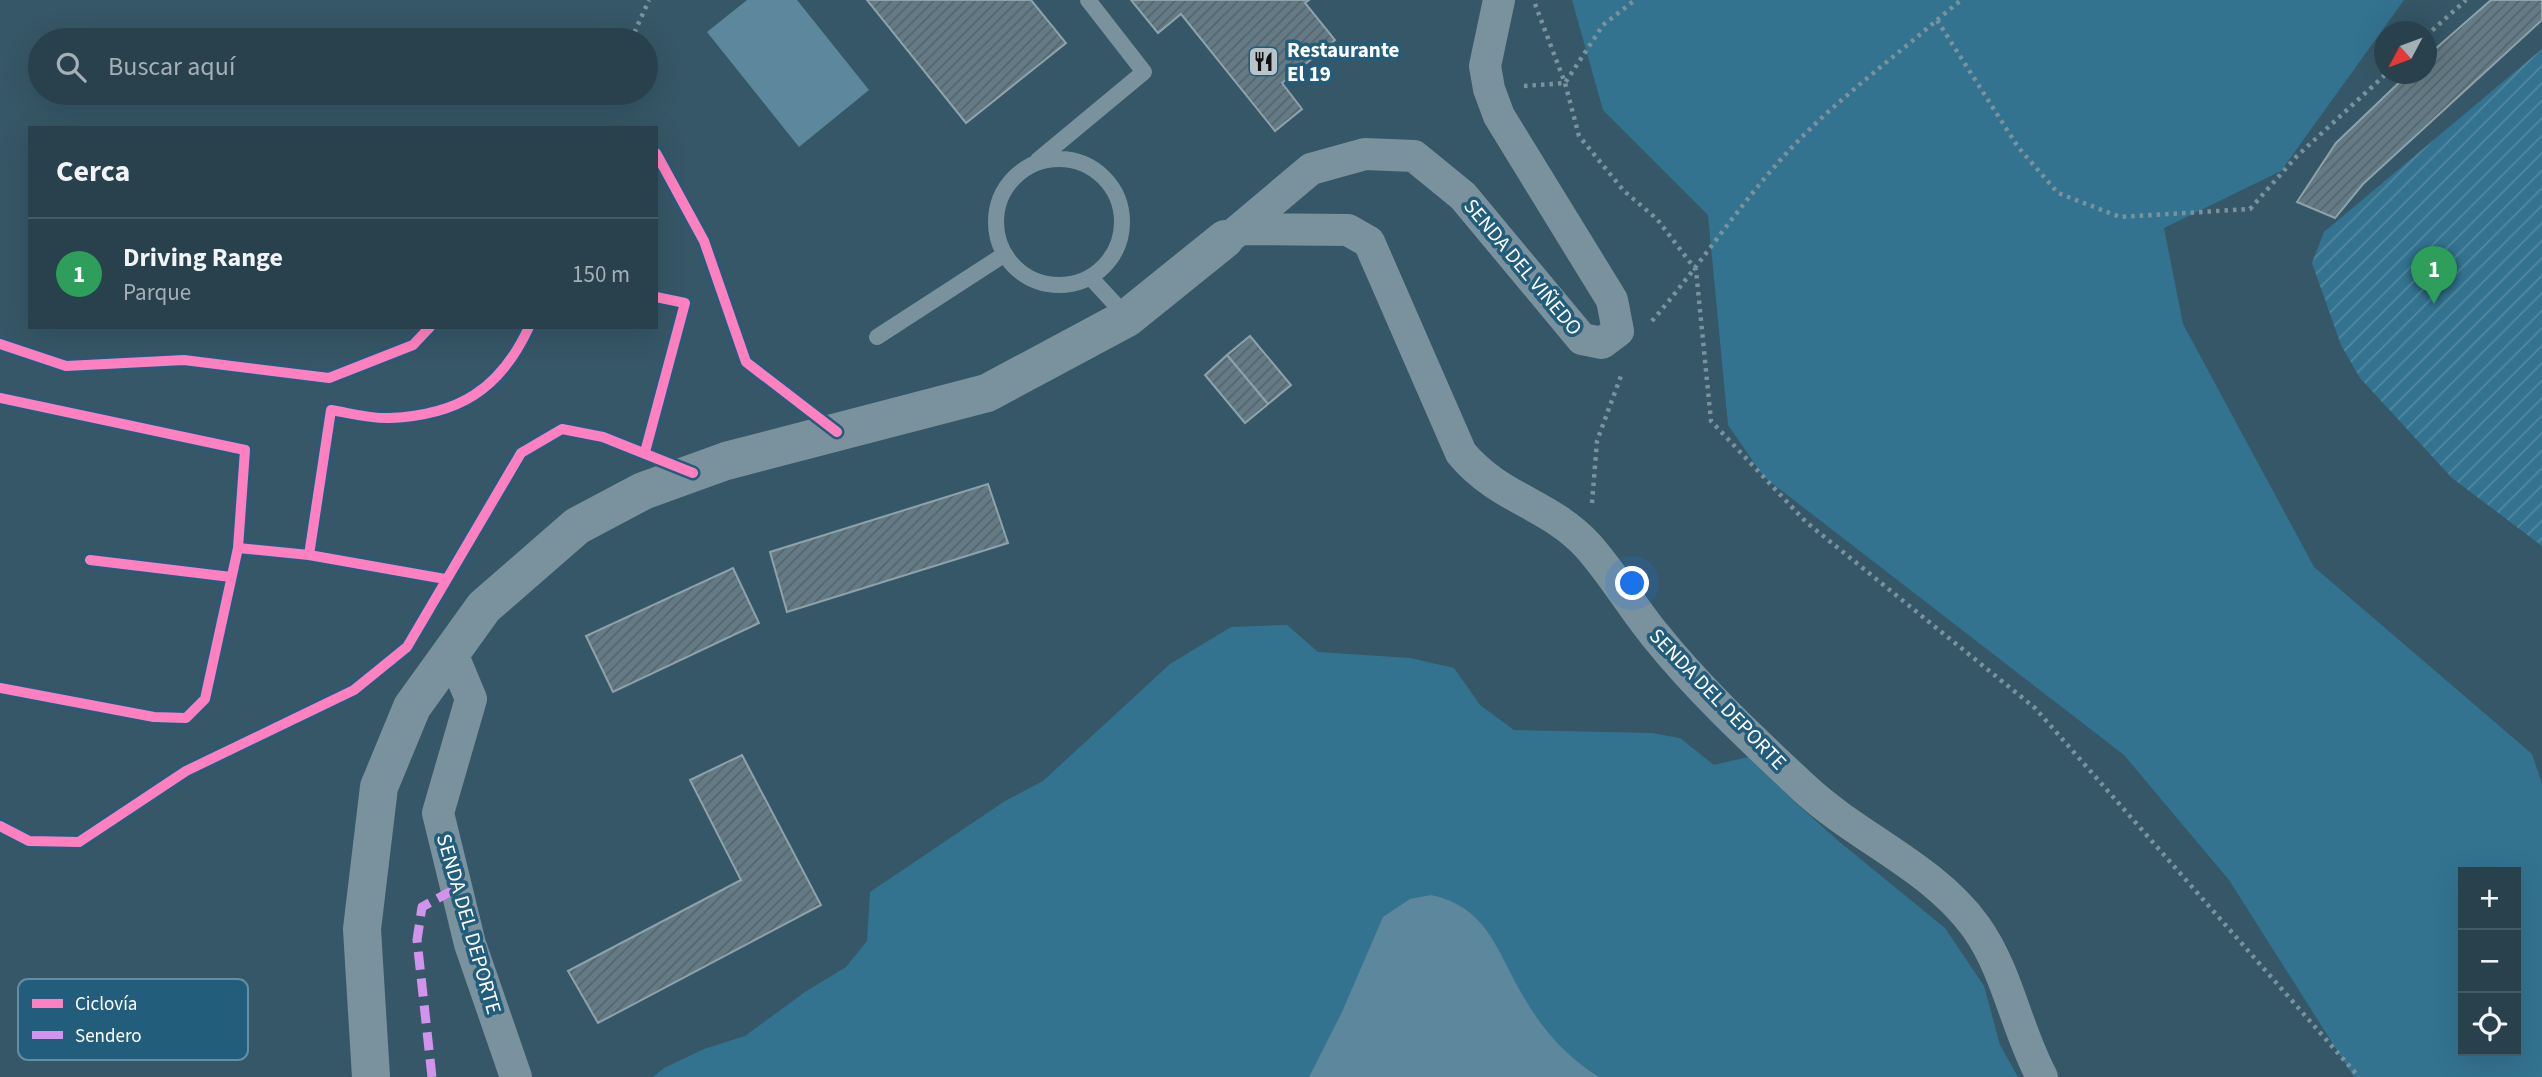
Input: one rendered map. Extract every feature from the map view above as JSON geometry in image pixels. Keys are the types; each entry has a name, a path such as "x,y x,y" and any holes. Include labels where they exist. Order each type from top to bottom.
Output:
{"street":[{"name":"SENDA DEL VIÑEDO","path":"1233,234 1311,169 1365,154 1414,156 1463,196 1582,339 1602,343 1627,335 1612,300 1499,117 1489,89 1485,66 1499,0"},
{"name":"SENDA DEL DEPORTE","path":"1233,234 1348,230 1369,243 1461,453 1479,474 1498,488 1553,516 1588,546 1657,637 1754,740 1807,790 1943,890 1974,925 1992,953 2027,1049 2042,1077"},
{"path":"371,1077 362,929 379,787 412,707 484,607 577,526 643,491 726,461 987,393 1127,317 1233,234"},
{"name":"SENDA DEL DEPORTE","path":"451,651 471,699 438,813 470,944 516,1077"}],"lane":[{"path":"1033,164 1054,159 1075,160 1095,169 1115,194 1123,225 1118,246 1107,264 1090,278 1072,284 1052,286 1034,280 1017,269 1004,254 997,234 996,213 1003,193 1015,176 1144,72 1088,0"},
{"path":"877,337 1004,254"},
{"path":"1090,278 1127,317"}],"path":[{"path":"636,28 649,0"},
{"path":"1533,0 1565,83 1579,136 1624,191 1657,219 1696,270 1711,421 1806,522 2035,708 2360,1077"},
{"path":"1565,83 1603,25 1635,0"},
{"path":"1578,537 1591,511 1597,441 1627,335 1696,270 1739,209 1801,138 1961,0"},
{"path":"2437,27 2466,0"},
{"path":"1937,19 2018,147 2058,193 2120,217 2250,209 2297,156 2375,84"},
{"path":"1489,89 1565,83"}],"shaded area":[{"path":"747,0 797,0 869,90 799,147 707,32"},
{"path":"1572,0 2404,0 2389,21 2374,21 2374,42 2281,171 2164,228 2183,324 2314,567 2532,754 2542,784 2542,1077 2354,1077 2229,880 2124,755 1764,477 1728,425 1708,215 1603,110"},
{"path":"2542,49 2542,546 2452,478 2360,378 2341,345 2312,263 2324,232"},
{"path":"1287,625 1318,652 1410,658 1454,668 1480,705 1514,730 1652,733 1680,738 1714,765 1752,756 1797,804 1945,928 1984,986 2000,1045 2018,1077 653,1077 664,1068 704,1049 745,1036 805,992 846,967 867,941 870,892 1005,801 1043,781 1170,664 1231,627"},
{"path":"1431,895 1450,901 1478,920 1497,946 1522,994 1546,1030 1565,1051 1599,1077 1309,1077 1342,1012 1383,917 1410,899"}],"building":[{"path":"867,0 1031,0 1066,43 966,123"},
{"name":"Restaurante El 19","path":"1131,0 1309,0 1305,3 1335,40 1282,83 1302,109 1275,131 1181,14 1158,33"},
{"path":"2491,0 2542,0 2542,20 2363,184 2335,218 2297,202 2336,143 2398,84 2437,84 2437,47"},
{"path":"1250,336 1291,385 1268,404 1227,355"},
{"path":"1227,355 1268,404 1245,423 1205,375"},
{"path":"988,484 1008,543 787,612 770,552"},
{"path":"733,568 759,623 613,692 586,636"},
{"path":"742,755 821,905 598,1023 568,971 741,880 690,780"}],"marked path":[{"path":"432,1077 417,940 422,907 455,889"}],"cycle path":[{"path":"658,157 704,241 746,362 837,432"},
{"path":"645,452 685,303 658,297"},
{"path":"0,344 66,366 184,360 329,378 413,345 428,329"},
{"path":"445,579 309,555 331,410 390,418 414,416 456,404 490,383 505,367 528,329"},
{"path":"0,398 245,450 238,548 309,555"},
{"path":"0,826 29,841 79,842 186,771 354,690 407,647 521,453 562,429 603,437 693,473"},
{"path":"0,688 154,717 186,718 205,699 238,548"},
{"path":"90,560 231,577"}],"place":[{"name":"Restaurante El 19","path":"1264,62"},
{"name":"Driving Range","path":"2434,304"}]}
